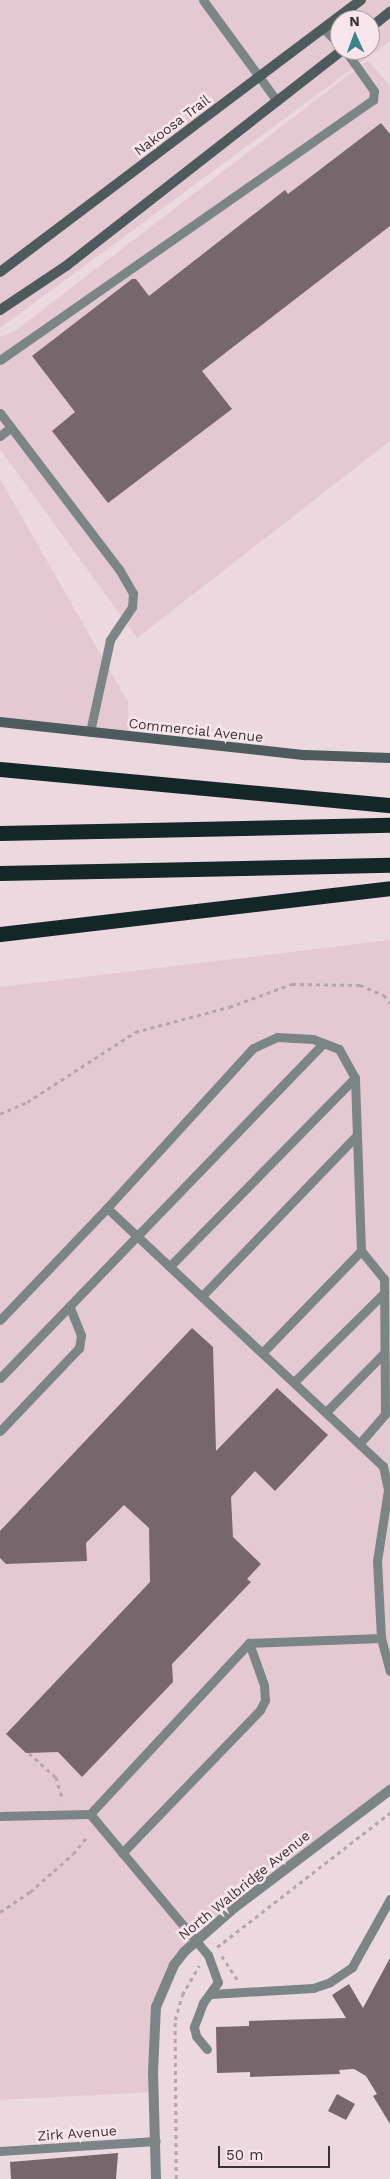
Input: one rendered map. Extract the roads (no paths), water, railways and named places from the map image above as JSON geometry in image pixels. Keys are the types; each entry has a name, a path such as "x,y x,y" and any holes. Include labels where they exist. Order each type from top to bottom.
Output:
{"highway":[{"path":"0,770 390,805"},
{"path":"0,833 390,825"},
{"path":"0,874 390,865"},
{"path":"0,934 390,888"}],"street":[{"name":"Nakoosa Trail","path":"0,272 361,0"},
{"path":"380,20 390,12"},
{"path":"0,310 66,266 331,60"},
{"name":"Commercial Avenue","path":"0,722 305,755 390,758"},
{"name":"North Walbridge Avenue","path":"156,2179 156,2007 174,1965 196,1941 390,1790"}],"lane":[{"path":"209,2 277,100"},
{"path":"323,28 330,35"},
{"path":"0,360 374,100 374,91 351,60"},
{"path":"0,413 118,569 133,593 132,607 110,640 90,732"},
{"path":"0,436 11,427"},
{"path":"0,1320 107,1208 253,1048 277,1037 313,1039 323,1042 338,1048 355,1078 360,1251 384,1279 385,1414 360,1443"},
{"path":"0,1378 323,1042"},
{"path":"170,1266 355,1078"},
{"path":"202,1296 357,1135"},
{"path":"107,1208 383,1466 388,1490 377,1561 381,1638 390,1671"},
{"path":"262,1352 360,1251"},
{"path":"294,1382 384,1293"},
{"path":"0,1431 79,1348 81,1335 69,1306"},
{"path":"326,1412 384,1353"},
{"path":"0,1816 90,1814 249,1643 381,1638"},
{"path":"122,1852 260,1710 265,1700 264,1685 249,1643"},
{"path":"90,1814 208,1955 218,1977 211,1994 196,2017 194,2027 196,2036 207,2049"},
{"path":"211,1994 313,1988 330,1982 352,1967 390,1899"},
{"name":"Zirk Avenue","path":"0,2152 156,2141"}]}
